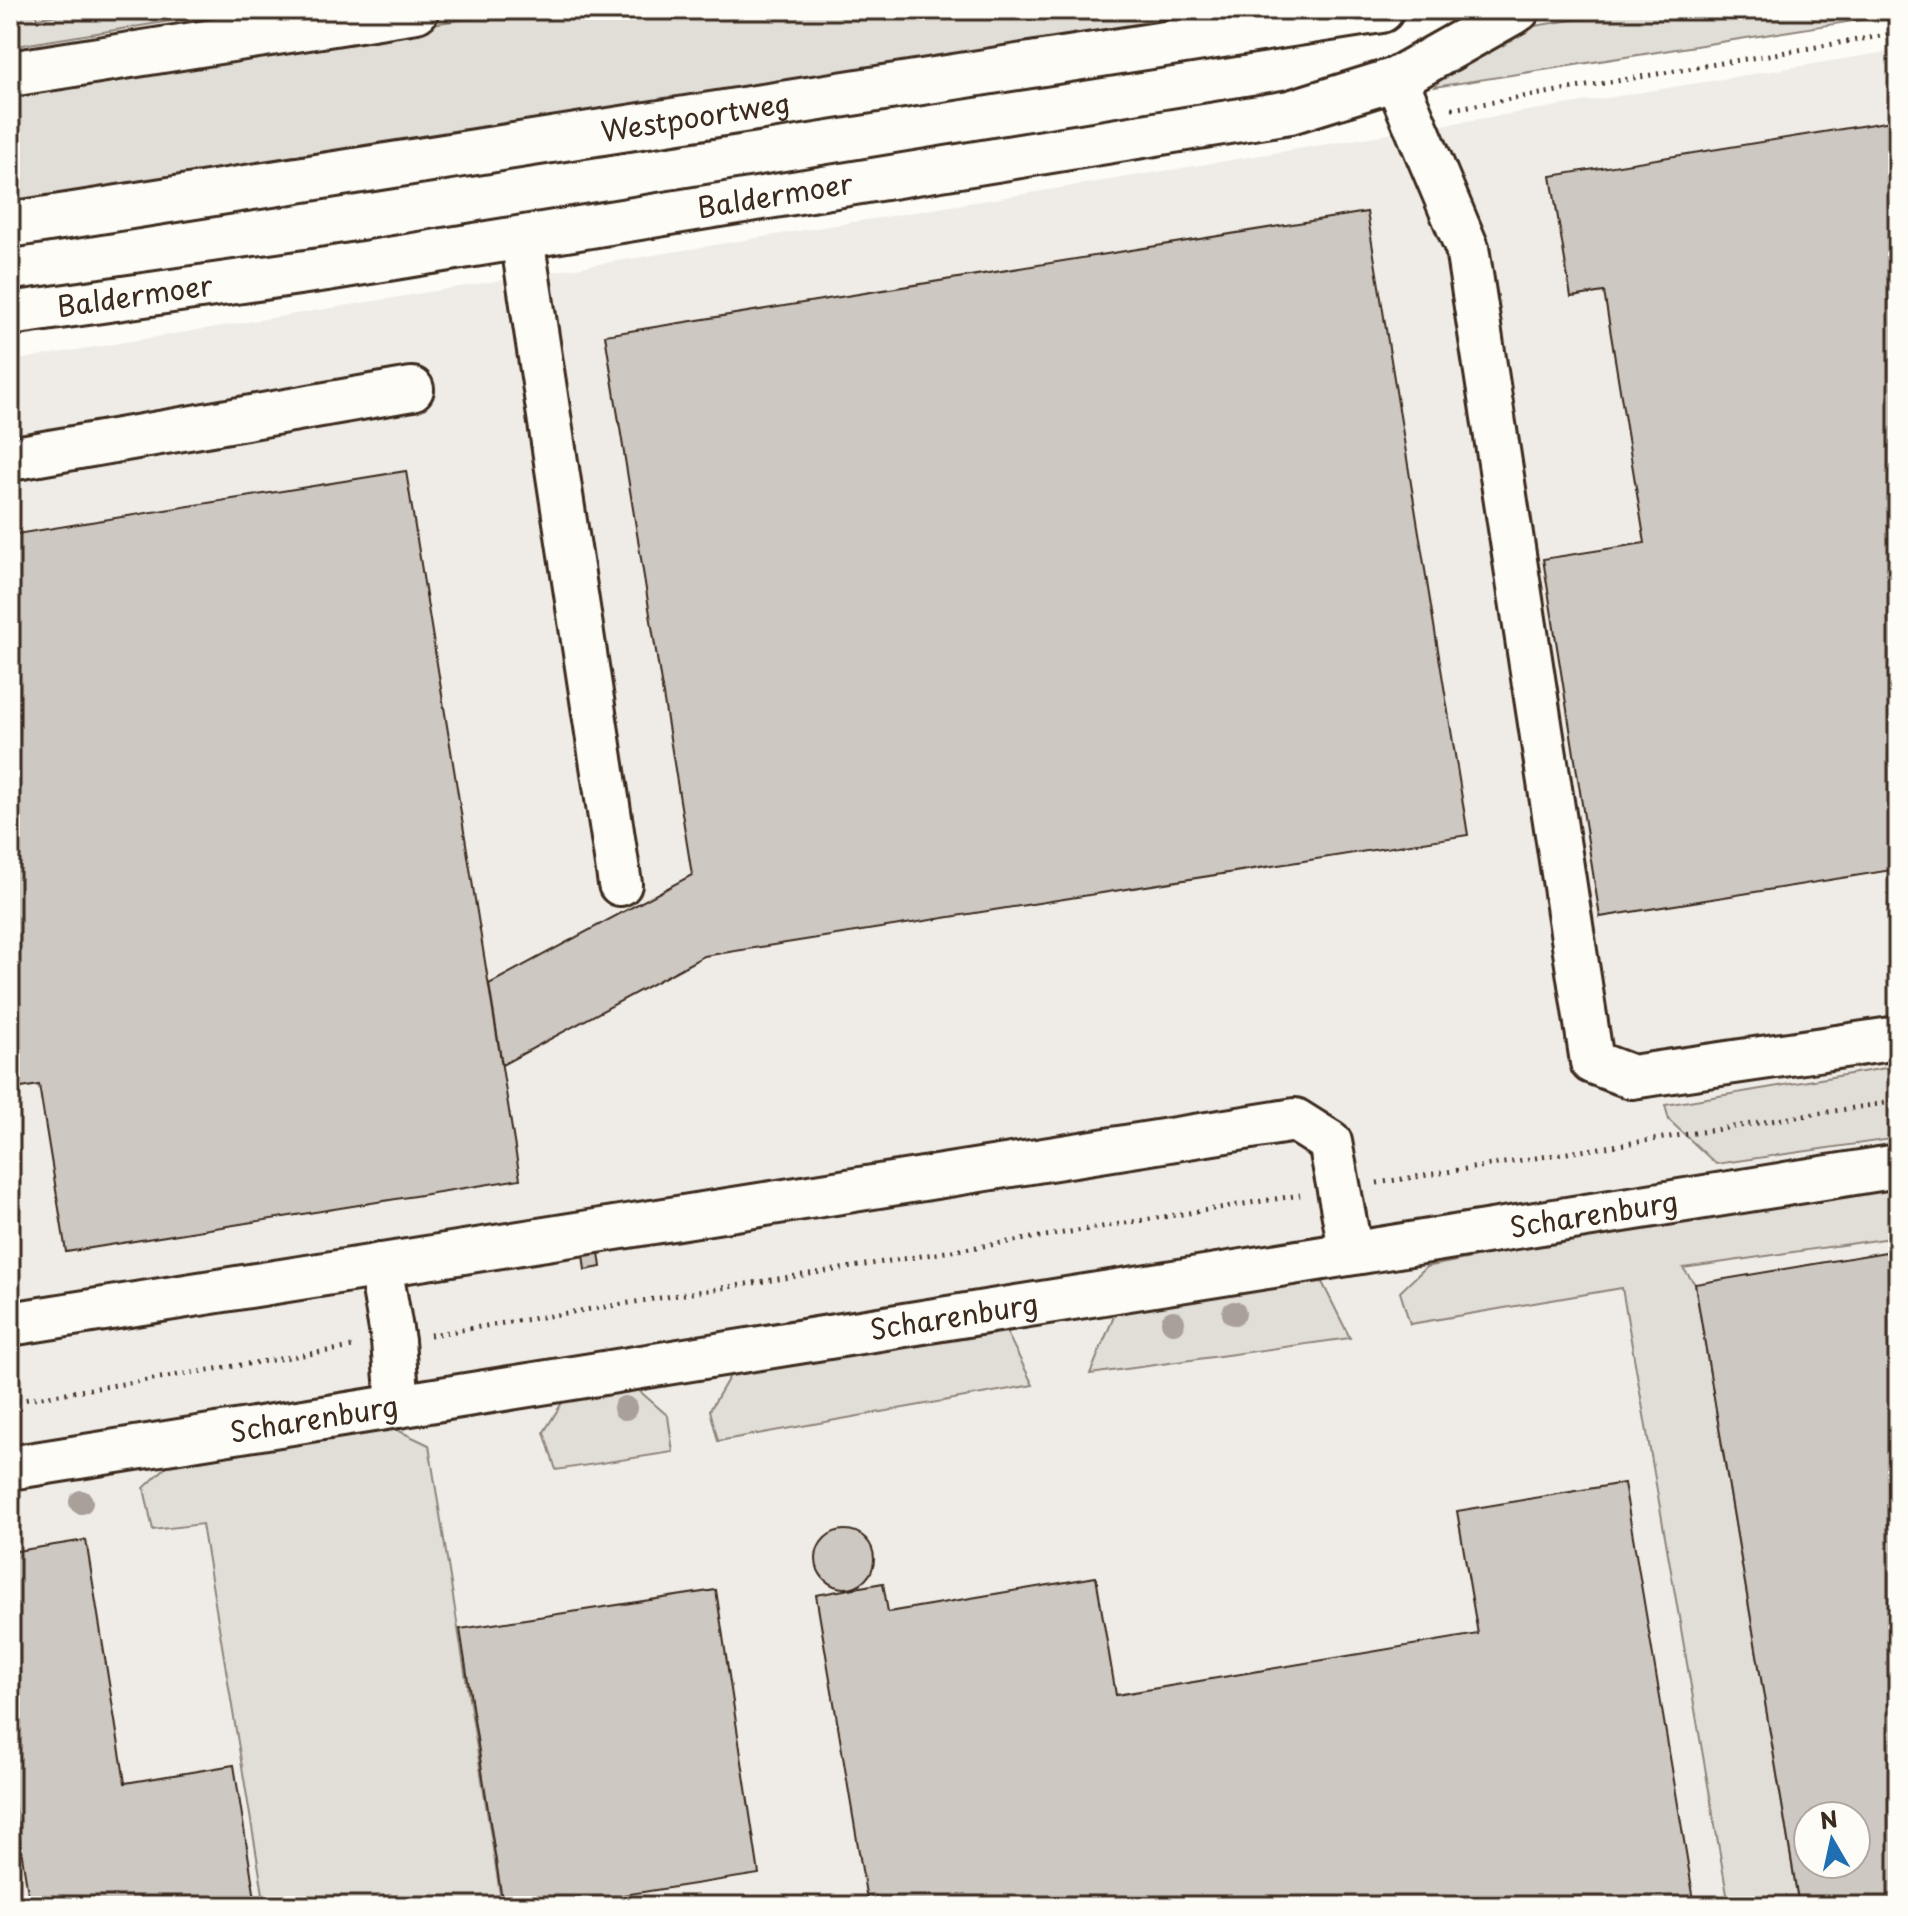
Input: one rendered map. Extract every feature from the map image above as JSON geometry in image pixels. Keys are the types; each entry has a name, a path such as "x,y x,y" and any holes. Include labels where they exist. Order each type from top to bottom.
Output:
{"main road":[{"path":"10,74 416,10"},
{"name":"Westpoortweg","path":"10,225 1381,10"}],"street":[{"name":"Baldermoer","path":"10,314 522,238 1290,112 1396,79 1518,10"},
{"path":"1396,79 1467,248 1592,1062 1632,1077 1898,1038"},
{"path":"522,238 620,884"},
{"path":"10,459 412,389"},
{"path":"10,1324 1295,1120 1330,1142 1351,1253"},
{"name":"Scharenburg","path":"10,1468 1898,1166"},
{"path":"380,1265 393,1341 398,1406"}],"path":[{"path":"10,1402 1898,1101"}],"shaded area":[{"path":"10,10 37,10 37,18 89,10 239,10 10,47"},
{"path":"520,10 1237,10 10,206 10,92"},
{"path":"1632,10 1898,10 1898,14 1435,87 1462,49 1528,27"},
{"path":"1898,50 1898,1906 10,1906 10,361"},
{"path":"1898,1066 1898,1138 1716,1164 1669,1120 1665,1105"},
{"path":"1898,1186 1898,1237 1683,1268 1695,1284 1792,1864 1792,1880 1795,1880 1799,1906 1729,1906 1622,1288 1410,1324 1400,1292 1426,1267 1646,1223"},
{"path":"1322,1282 1350,1338 1090,1374 1117,1309"},
{"path":"1005,1329 1033,1385 718,1441 710,1410 731,1374"},
{"path":"635,1387 668,1416 673,1452 556,1470 544,1432 565,1398"},
{"path":"395,1429 429,1445 502,1906 265,1906 202,1524 153,1530 144,1488 167,1466"}],"building":[{"path":"1898,120 1898,869 1600,917 1543,559 1645,543 1604,292 1571,297 1551,176"},
{"path":"1367,212 1468,835 704,956 502,1065 489,984 692,875 605,335"},
{"path":"406,471 520,1179 66,1252 39,1085 10,1090 10,535"},
{"path":"1898,1250 1898,1906 1799,1906 1795,1880 1872,1880 1872,1800 1792,1800 1792,1864 1695,1284"},
{"path":"599,1252 601,1267 585,1270 583,1254"},
{"path":"1624,1483 1695,1906 868,1906 816,1595 883,1583 888,1612 1096,1577 1116,1695 1478,1634 1457,1511"},
{"path":"845,1530 856,1532 865,1539 872,1548 872,1570 865,1579 856,1586 845,1588 834,1586 825,1579 818,1570 816,1559 818,1548 825,1539 834,1532"},
{"path":"86,1540 125,1783 234,1765 256,1905 30,1906 10,1780 10,1552"},
{"path":"716,1590 759,1874 553,1906 503,1906 460,1629"},
{"path":"10,1828 17,1872 10,1874"}]}
